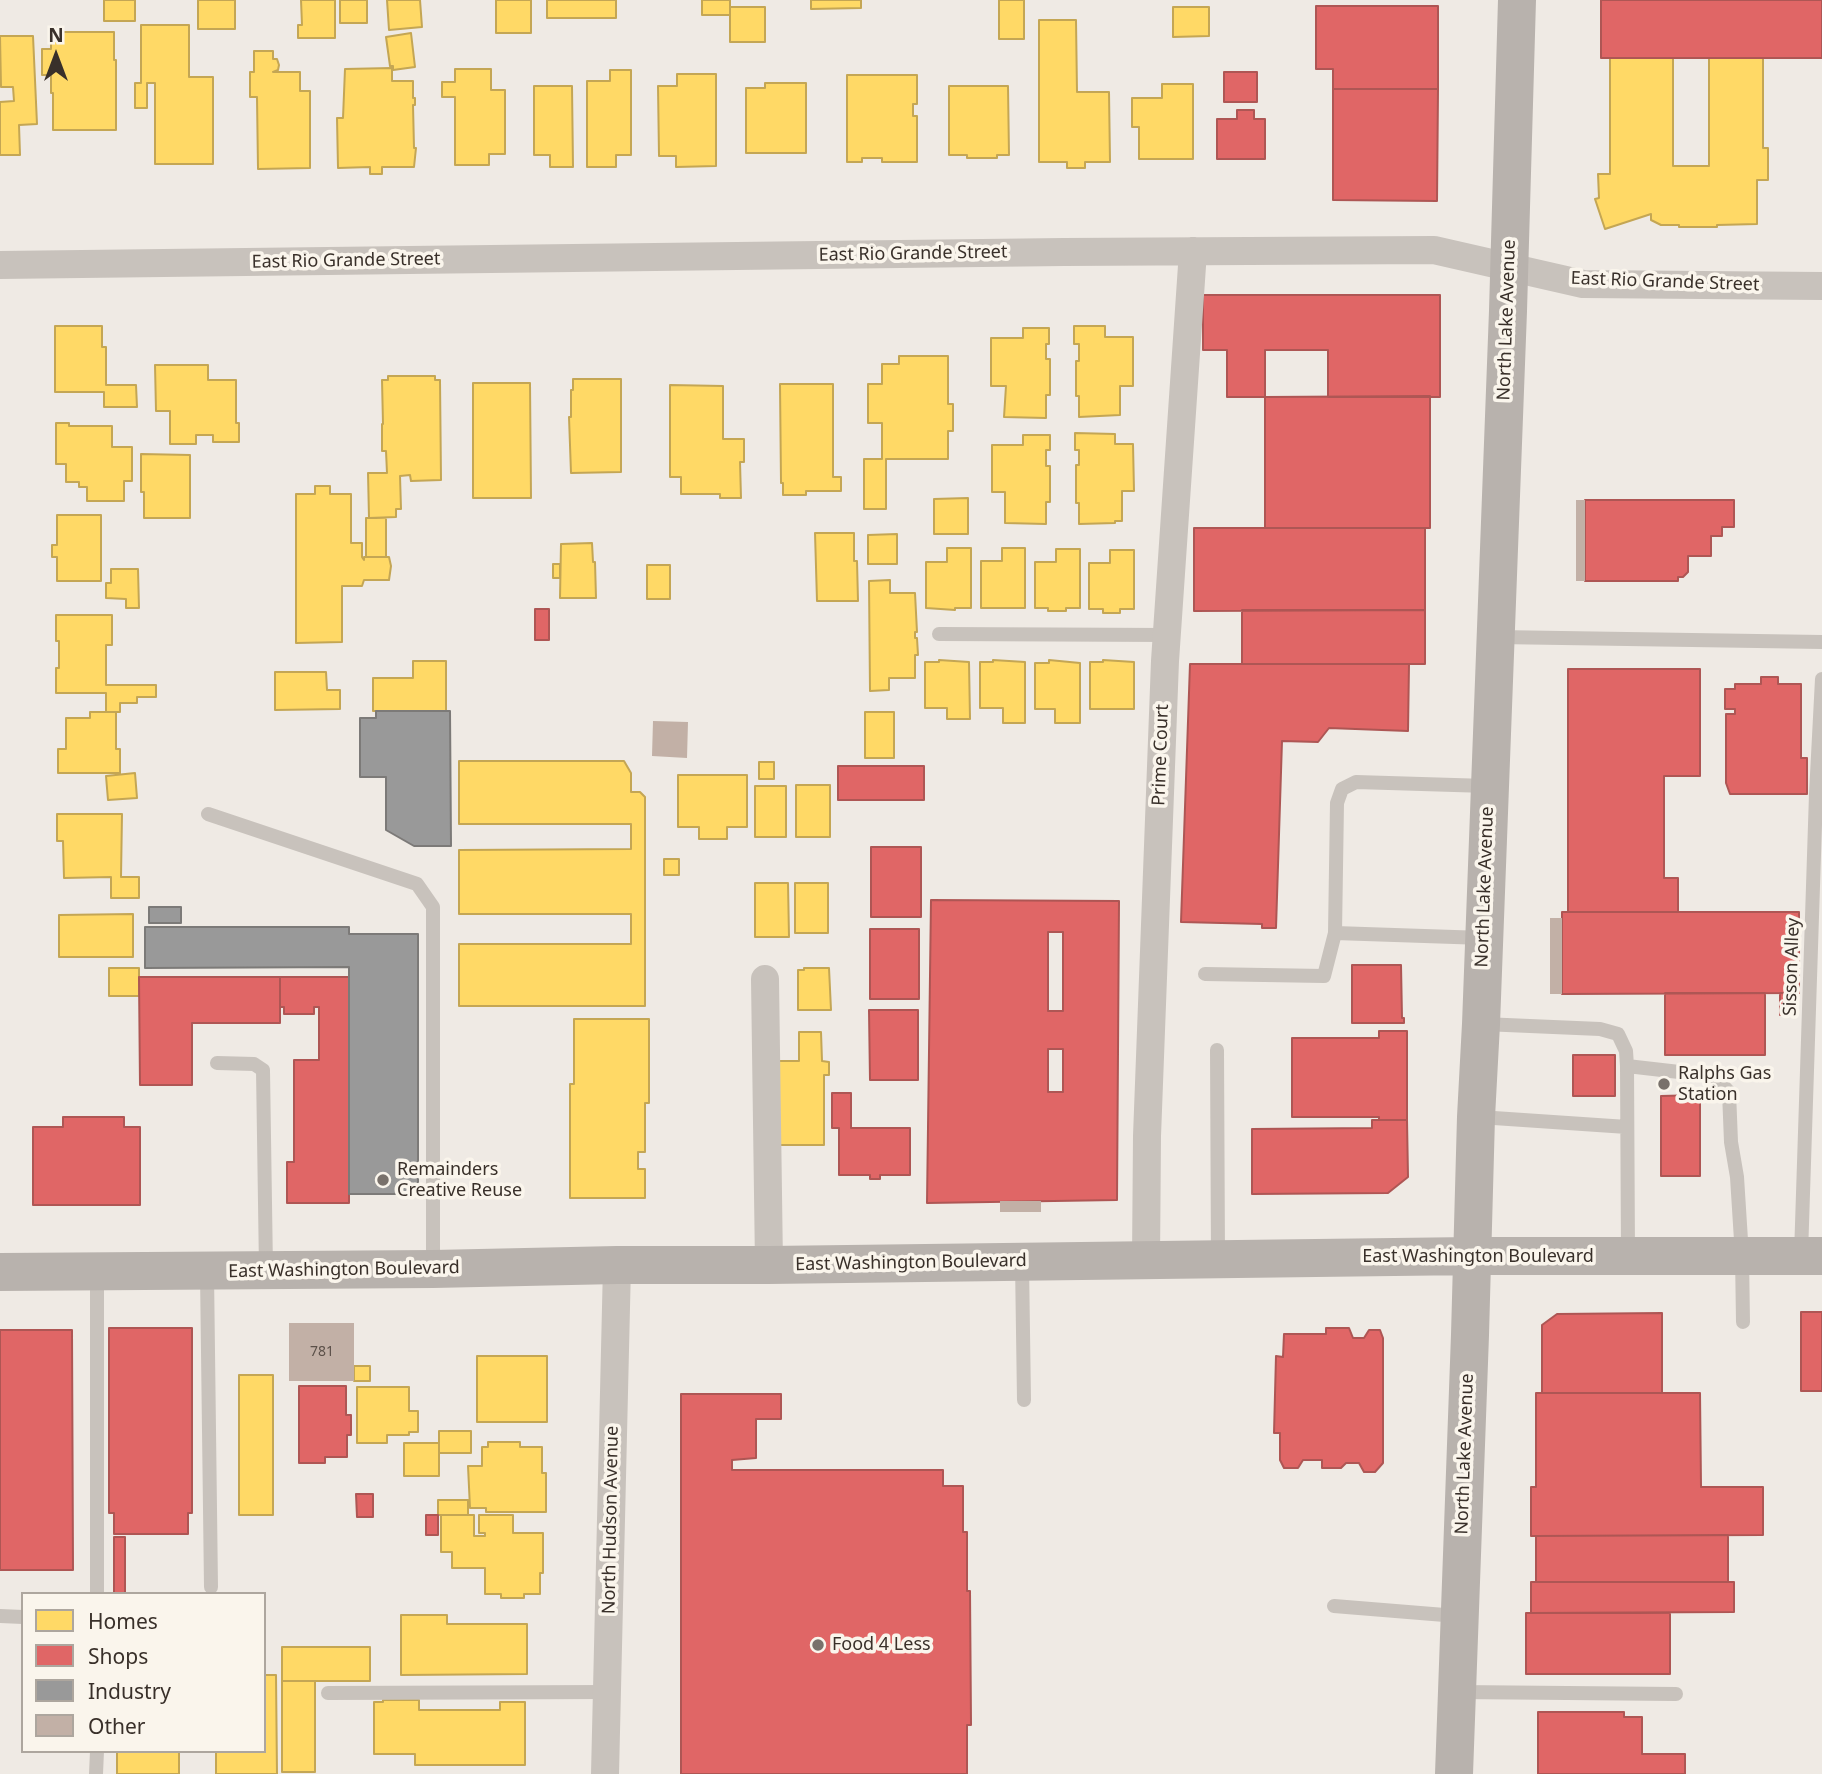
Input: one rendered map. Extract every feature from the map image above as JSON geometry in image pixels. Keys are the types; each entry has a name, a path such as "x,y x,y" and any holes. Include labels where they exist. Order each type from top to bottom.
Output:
{"main road":[{"name":"North Lake Avenue","path":"1454,1774 1517,0"},
{"name":"East Washington Boulevard","path":"0,1272 1472,1256 1811,1256"}],"street":[{"name":"East Rio Grande Street","path":"0,265 1434,250 1583,284 1822,286"},
{"name":"Prime Court","path":"1146,1260 1147,1136 1167,635 1193,251"},
{"path":"765,979 769,1265"},
{"name":"North Hudson Avenue","path":"605,1774 617,1265"}],"lane":[{"path":"939,634 1167,635"},
{"path":"1495,637 1822,642"},
{"name":"Sisson Alley","path":"1811,1256 1816,794 1822,679"},
{"path":"1205,974 1324,976 1335,933 1337,803 1342,789 1356,782 1489,786"},
{"path":"208,814 417,884 433,907 433,1269"},
{"path":"1335,933 1484,938"},
{"path":"1481,1024 1600,1030 1618,1034 1626,1051 1627,1066 1628,1257"},
{"path":"1217,1050 1218,1259"},
{"path":"217,1063 254,1064 263,1070 266,1271"},
{"path":"1627,1066 1714,1076 1729,1092 1742,1256 1743,1322"},
{"path":"1476,1117 1627,1127"},
{"path":"1022,1262 1024,1400"},
{"path":"207,1271 211,1587"},
{"path":"97,1272 97,1592"},
{"path":"1334,1606 1459,1616"},
{"path":"0,1616 21,1617"},
{"path":"328,1693 607,1692"},
{"path":"1457,1692 1676,1693"},
{"path":"96,1774 97,1753"}],"building: Homes":[{"path":"104,0 135,0 135,21 104,21"},
{"path":"198,0 235,0 235,29 198,29"},
{"path":"301,0 335,0 335,38 298,38 298,25 302,25"},
{"path":"340,0 367,0 367,23 340,23"},
{"path":"387,0 420,0 422,27 389,30"},
{"path":"496,0 531,0 531,33 496,33"},
{"path":"547,0 616,0 616,18 547,18"},
{"path":"702,0 730,0 730,15 702,15"},
{"path":"811,0 861,0 861,8 811,9"},
{"path":"999,0 1024,0 1024,39 999,39"},
{"path":"730,7 765,7 765,42 730,42"},
{"path":"1173,7 1209,7 1209,36 1173,37"},
{"path":"1039,20 1076,20 1077,92 1109,92 1110,162 1085,162 1085,168 1067,168 1067,162 1039,162"},
{"path":"141,25 189,25 189,77 213,77 213,164 155,164 155,83 147,83 147,108 135,108 135,83 141,83"},
{"path":"51,32 114,32 116,130 53,130 51,75 42,75 42,49 51,49"},
{"path":"411,33 415,67 393,70 393,66 390,66 386,37"},
{"path":"0,36 33,36 37,124 19,125 20,155 0,155 0,102 14,101 13,87 1,87"},
{"path":"254,51 273,51 273,59 277,59 279,65 278,70 273,72 300,72 300,91 310,91 310,168 258,169 257,97 250,97 250,72 254,72"},
{"path":"1610,58 1673,58 1673,166 1709,166 1709,58 1763,58 1763,148 1768,148 1768,180 1757,180 1757,224 1679,227 1661,225 1651,220 1651,214 1605,229 1595,199 1599,198 1598,174 1610,174"},
{"path":"392,68 392,81 413,81 416,148 414,167 382,167 382,174 370,174 370,167 338,168 337,118 343,118 345,69"},
{"path":"455,69 491,69 491,90 505,90 505,154 489,154 489,165 455,165 455,97 442,97 442,82 455,82"},
{"path":"610,70 631,70 631,155 616,155 616,167 587,167 587,81 610,81"},
{"path":"677,74 716,74 716,166 676,167 676,156 659,156 658,86 677,86"},
{"path":"847,75 917,75 917,104 913,104 913,116 917,116 917,162 882,162 882,158 862,158 862,162 847,162"},
{"path":"765,83 806,83 806,153 746,153 746,88 765,88"},
{"path":"1162,84 1193,84 1193,159 1139,159 1139,127 1132,127 1132,98 1162,98"},
{"path":"534,86 572,86 573,167 550,167 550,155 534,155"},
{"path":"949,86 1008,86 1009,155 997,155 997,158 967,158 967,155 949,155"},
{"path":"55,326 102,326 102,347 106,347 106,385 136,385 137,407 104,407 104,392 55,392"},
{"path":"1074,326 1105,326 1105,337 1133,337 1133,386 1120,386 1120,415 1079,417 1076,361 1079,361 1079,344 1074,344"},
{"path":"1023,328 1049,328 1046,359 1050,359 1050,395 1046,395 1046,418 1004,417 1006,386 991,386 991,338 1023,338"},
{"path":"899,356 948,356 948,404 953,404 953,431 948,431 948,459 886,459 886,509 864,509 864,459 882,459 882,423 868,423 868,384 882,384 882,364 899,364"},
{"path":"155,365 208,365 208,380 236,380 239,442 213,442 213,435 196,435 196,444 170,444 170,411 156,411"},
{"path":"388,376 435,376 435,380 440,380 441,480 411,481 410,475 400,476 401,509 396,509 396,517 369,518 368,473 387,473 386,451 382,451 382,380 388,380"},
{"path":"573,379 621,379 621,472 571,473 569,417"},
{"path":"473,383 530,383 531,498 473,498"},
{"path":"780,384 833,384 833,477 841,477 841,491 806,491 806,495 783,495"},
{"path":"670,385 723,386 723,439 744,439 744,462 740,462 741,498 720,498 720,494 681,494 681,477 670,477"},
{"path":"56,423 69,423 69,426 112,426 112,447 132,447 132,481 124,481 124,501 87,501 87,487 79,487 79,482 66,482 66,464 56,464"},
{"path":"1075,433 1115,434 1115,444 1133,444 1134,491 1122,491 1122,521 1079,524 1076,465 1079,465 1079,450 1075,450"},
{"path":"1023,435 1050,435 1050,450 1046,450 1046,466 1050,466 1050,502 1046,502 1046,524 1005,523 1005,492 992,492 992,445 1023,445"},
{"path":"141,454 190,455 190,518 144,518"},
{"path":"315,486 330,486 330,494 351,494 351,543 362,543 364,560 364,557 389,557 391,566 389,580 364,580 362,586 342,586 342,642 296,643 296,494 315,494"},
{"path":"968,498 968,534 934,534 934,499"},
{"path":"57,515 101,515 101,581 57,581 57,557 52,557 52,545 57,545"},
{"path":"366,518 386,518 386,557 366,557"},
{"path":"815,533 854,533 858,601 817,601"},
{"path":"897,534 897,564 868,564 868,535"},
{"path":"592,543 596,598 560,598 561,544"},
{"path":"947,548 971,548 971,608 926,608 926,562 947,562"},
{"path":"1002,548 1025,548 1025,608 981,608 981,561 1002,561"},
{"path":"1056,549 1080,549 1080,608 1048,611 1048,608 1035,608 1035,562 1056,562"},
{"path":"1110,550 1134,550 1134,609 1120,609 1120,613 1103,613 1103,609 1089,609 1089,563 1110,563"},
{"path":"553,564 560,564 560,578 553,578"},
{"path":"647,565 670,565 670,599 647,599"},
{"path":"111,569 138,569 139,608 126,608 126,599 106,598 106,583 111,583"},
{"path":"890,580 890,593 915,593 915,638 918,655 915,655 915,678 889,678 889,690 870,691 869,581"},
{"path":"56,615 112,615 112,645 106,645 106,685 156,685 156,697 137,697 137,703 120,703 120,712 106,712 106,693 56,693 59,641 56,641"},
{"path":"1049,660 1080,663 1080,723 1055,723 1055,709 1035,709 1035,663 1049,663"},
{"path":"413,661 446,661 446,711 373,711 373,678 413,678"},
{"path":"925,662 969,662 970,719 947,719 947,708 925,708"},
{"path":"980,662 1025,662 1025,723 1003,723 1003,708 980,708"},
{"path":"1090,662 1134,662 1134,709 1090,709"},
{"path":"275,672 326,672 327,690 340,690 340,709 275,710"},
{"path":"90,712 116,712 116,749 120,749 120,773 58,773 58,749 66,749 66,718 90,718"},
{"path":"865,712 894,712 894,758 865,758"},
{"path":"459,761 624,761 631,773 631,792 640,792 645,797 645,1006 459,1006 459,944 631,944 631,914 459,914 459,850 631,849 631,824 459,824"},
{"path":"759,762 774,762 774,779 759,779"},
{"path":"135,773 137,798 108,800 106,776"},
{"path":"678,775 747,775 747,827 727,827 727,839 699,839 699,827 678,827"},
{"path":"796,785 830,785 830,837 796,837"},
{"path":"755,786 786,786 786,837 755,837"},
{"path":"57,814 122,814 121,877 139,877 139,898 111,898 111,877 64,878 63,841 57,841"},
{"path":"664,859 679,859 679,875 664,875"},
{"path":"755,883 788,883 789,937 755,937"},
{"path":"795,883 828,883 828,933 795,933"},
{"path":"133,914 133,957 59,957 59,915"},
{"path":"109,968 139,968 139,996 109,996"},
{"path":"829,968 831,1010 798,1010 798,970"},
{"path":"574,1019 649,1019 649,1103 645,1103 645,1152 638,1152 638,1169 645,1169 645,1198 570,1198 570,1084 574,1084"},
{"path":"799,1032 821,1032 822,1061 829,1062 829,1075 824,1075 824,1145 775,1145 775,1061 799,1061"},
{"path":"477,1356 547,1356 547,1422 477,1422"},
{"path":"354,1366 370,1366 370,1381 354,1381"},
{"path":"239,1375 273,1375 273,1515 239,1515"},
{"path":"357,1387 409,1387 409,1411 418,1411 418,1432 409,1432 409,1435 387,1435 387,1443 357,1443"},
{"path":"439,1431 471,1431 471,1453 439,1453"},
{"path":"488,1442 520,1442 520,1447 542,1447 542,1473 546,1473 546,1512 486,1512 486,1508 470,1508 468,1466 482,1466 482,1447 488,1447"},
{"path":"404,1443 439,1443 439,1476 404,1476"},
{"path":"438,1500 468,1500 468,1515 438,1515"},
{"path":"441,1515 474,1515 474,1536 485,1536 485,1533 479,1533 479,1515 513,1515 513,1533 543,1533 540,1594 524,1594 524,1598 501,1598 501,1594 485,1594 485,1568 452,1568 452,1552 441,1552"},
{"path":"401,1615 447,1615 447,1624 527,1624 527,1674 401,1675"},
{"path":"282,1647 370,1647 370,1681 282,1681"},
{"path":"266,1675 276,1675 277,1774 216,1774 216,1753 266,1753"},
{"path":"282,1681 315,1681 315,1772 282,1772"},
{"path":"419,1700 419,1710 500,1710 500,1702 525,1702 525,1765 415,1765 415,1754 374,1754 374,1702"},
{"path":"117,1753 179,1753 179,1774 117,1774"}],"building: Shops":[{"path":"1601,0 1822,0 1822,58 1601,58"},
{"path":"1316,6 1438,6 1438,89 1333,89 1333,69 1316,69"},
{"path":"1224,72 1257,72 1257,102 1224,102"},
{"path":"1333,89 1438,89 1437,201 1333,200"},
{"path":"1237,110 1254,110 1254,119 1265,119 1265,159 1217,159 1217,119 1237,119"},
{"path":"1203,295 1440,295 1440,397 1328,397 1328,350 1265,350 1265,397 1227,397 1227,350 1203,350"},
{"path":"1430,396 1430,528 1265,528 1265,397"},
{"path":"1585,500 1734,500 1734,527 1722,527 1722,536 1711,536 1711,556 1688,556 1688,572 1683,577 1678,577 1678,581 1585,581"},
{"path":"1194,528 1425,528 1425,610 1194,611"},
{"path":"535,609 549,609 549,640 535,640"},
{"path":"1242,610 1425,610 1425,664 1242,664"},
{"path":"1190,664 1409,664 1408,731 1329,728 1318,742 1282,741 1276,928 1262,928 1262,924 1181,922"},
{"path":"1568,669 1700,669 1700,776 1664,776 1664,878 1678,878 1678,912 1568,912"},
{"path":"1761,677 1778,677 1778,684 1801,684 1801,758 1807,758 1807,794 1730,794 1726,783 1726,714 1735,714 1735,709 1725,709 1725,689 1735,689 1735,684 1761,684"},
{"path":"838,766 924,766 924,800 838,800"},
{"path":"871,847 921,847 921,917 871,917"},
{"path":"931,900 1119,901 1117,1200 927,1203","holes":["1048,932 1063,932 1063,1011 1048,1011","1048,1049 1063,1049 1063,1092 1048,1092"]},
{"path":"1562,912 1799,912 1799,993 1562,994"},
{"path":"870,929 919,929 919,999 870,999"},
{"path":"1352,965 1401,965 1404,1023 1352,1023"},
{"path":"139,977 280,977 280,1023 192,1023 192,1085 140,1085"},
{"path":"280,977 349,977 349,1203 287,1203 287,1162 294,1162 294,1060 319,1060 319,1007 314,1007 314,1014 284,1014 284,1007 280,1007"},
{"path":"1665,993 1765,993 1765,1055 1665,1055"},
{"path":"1780,993 1797,993 1797,1015 1780,1015"},
{"path":"869,1010 918,1010 918,1080 870,1080"},
{"path":"1379,1031 1407,1031 1407,1120 1379,1120 1379,1117 1292,1117 1292,1038 1379,1038"},
{"path":"1573,1055 1615,1055 1615,1096 1573,1096"},
{"path":"832,1093 851,1093 851,1128 910,1128 910,1175 880,1175 880,1179 870,1179 870,1175 839,1175 839,1128 832,1128"},
{"path":"1700,1095 1700,1176 1661,1176 1661,1096"},
{"path":"63,1117 124,1117 124,1127 140,1127 140,1205 33,1205 33,1127 63,1127"},
{"path":"1372,1120 1407,1120 1408,1177 1388,1193 1252,1194 1252,1129 1372,1128"},
{"path":"1801,1312 1822,1312 1822,1391 1801,1391"},
{"path":"1662,1313 1662,1393 1542,1393 1542,1325 1557,1314"},
{"path":"109,1328 192,1328 192,1513 188,1513 188,1534 114,1534 114,1513 109,1513"},
{"path":"1326,1328 1349,1328 1353,1338 1364,1338 1369,1330 1380,1330 1383,1338 1383,1463 1375,1472 1364,1472 1359,1463 1346,1463 1341,1468 1322,1468 1322,1460 1303,1460 1298,1468 1284,1468 1280,1460 1280,1433 1274,1433 1276,1356 1283,1357 1284,1334 1326,1334"},
{"path":"0,1330 72,1330 73,1570 0,1570"},
{"path":"299,1386 346,1386 346,1415 351,1415 347,1457 325,1457 325,1463 299,1463"},
{"path":"1536,1393 1700,1393 1701,1487 1763,1487 1763,1535 1531,1536 1531,1487 1536,1487"},
{"path":"681,1394 781,1394 781,1419 756,1419 756,1458 732,1460 732,1470 943,1470 943,1486 963,1486 963,1532 967,1532 967,1591 970,1591 971,1725 967,1725 967,1774 681,1774"},
{"path":"356,1494 373,1494 373,1517 357,1517"},
{"path":"426,1515 438,1515 438,1535 426,1535"},
{"path":"1728,1535 1728,1582 1536,1582 1536,1536"},
{"path":"114,1537 125,1537 125,1592 114,1592"},
{"path":"1531,1582 1734,1582 1734,1612 1531,1613"},
{"path":"1526,1613 1670,1613 1670,1674 1526,1674"},
{"path":"1538,1712 1624,1712 1624,1717 1642,1717 1642,1754 1685,1754 1685,1774 1538,1774"}],"building: Industry":[{"path":"376,711 450,711 451,846 414,846 386,830 386,777 360,777 360,718 376,718"},
{"path":"149,907 181,907 181,923 149,923"},
{"path":"145,927 349,927 349,934 418,934 418,1194 349,1194 349,967 145,968"}],"building: Other":[{"path":"1576,500 1585,500 1585,581 1576,581"},
{"path":"653,721 688,722 687,758 652,756"},
{"path":"1550,918 1562,918 1562,994 1550,994"},
{"path":"1000,1201 1041,1201 1041,1212 1000,1212"},
{"path":"289,1323 354,1323 354,1381 289,1381"}],"place":[{"name":"Ralphs Gas Station","path":"1664,1084"},
{"name":"Remainders Creative Reuse","path":"383,1180"},
{"name":"Food 4 Less","path":"818,1645"}]}
